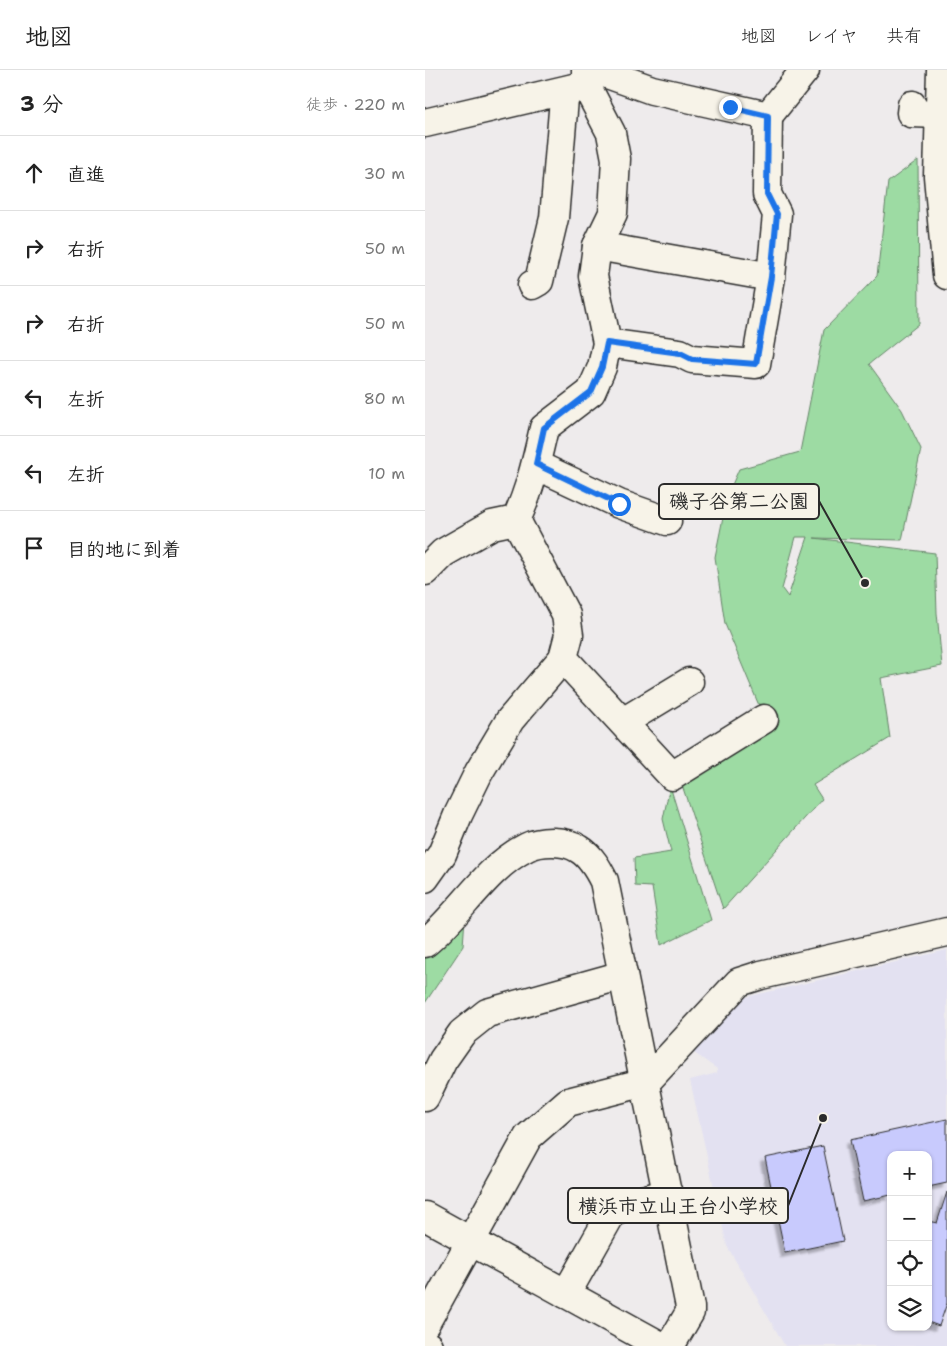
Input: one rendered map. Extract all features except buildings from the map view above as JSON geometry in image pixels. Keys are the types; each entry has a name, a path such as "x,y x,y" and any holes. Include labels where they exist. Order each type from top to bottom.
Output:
{"street":[{"path":"607,343 680,353 692,359 756,364 771,277 777,214 767,194 768,116 805,70"},
{"path":"941,70 938,176 947,275"},
{"path":"425,123 585,78 652,90 768,116"},
{"path":"516,520 536,464 544,428 591,392 602,367 607,343 593,276 597,246 613,213 616,159 611,133 585,78"},
{"path":"532,286 539,281 554,218 564,100 585,78"},
{"path":"912,105 911,113 939,114"},
{"path":"597,246 771,277"},
{"path":"536,464 619,504 667,521"},
{"path":"431,556 492,525 516,520"},
{"path":"425,878 442,854 479,772 510,720 563,658 569,635 565,616 516,520"},
{"path":"563,658 672,776 764,719"},
{"path":"623,722 689,682"},
{"path":"425,943 439,932 488,877 505,862 529,846 558,841 579,848 594,863 605,881 690,1307 690,1312 670,1346"},
{"path":"425,1324 528,1137 568,1102 646,1082 739,982 761,975 947,932"},
{"path":"425,1097 443,1060 462,1033 487,1013 623,975"},
{"path":"566,1294 610,1216 622,1206 668,1193"},
{"path":"425,1216 661,1346"}],"shaded area":[{"path":"947,950 947,1346 785,1346 727,1246 690,1080 717,1073 717,1069 693,1052 742,998"}],"green space":[{"path":"918,160 919,324 869,364 902,410 921,449 902,540 814,538 935,553 937,613 942,666 881,678 890,738 813,785 822,799 723,909 680,779 763,715 725,624 715,557 725,508 739,469 800,452 824,330 877,276 888,182","holes":["796,537 808,537 788,597 782,589"]},
{"path":"670,786 711,920 661,945 652,887 635,886 634,858 671,852 663,819"},
{"path":"465,918 463,946 425,1003 425,957"}],"place":[{"name":"磯子谷第二公園","path":"865,583"},
{"name":"横浜市立山王台小学校","path":"823,1118"}],"route":[{"path":"619,504 536,464 544,428 591,392 602,367 607,343 680,353 692,359 756,364 771,277 777,214 767,194 768,116 730,107"}]}
